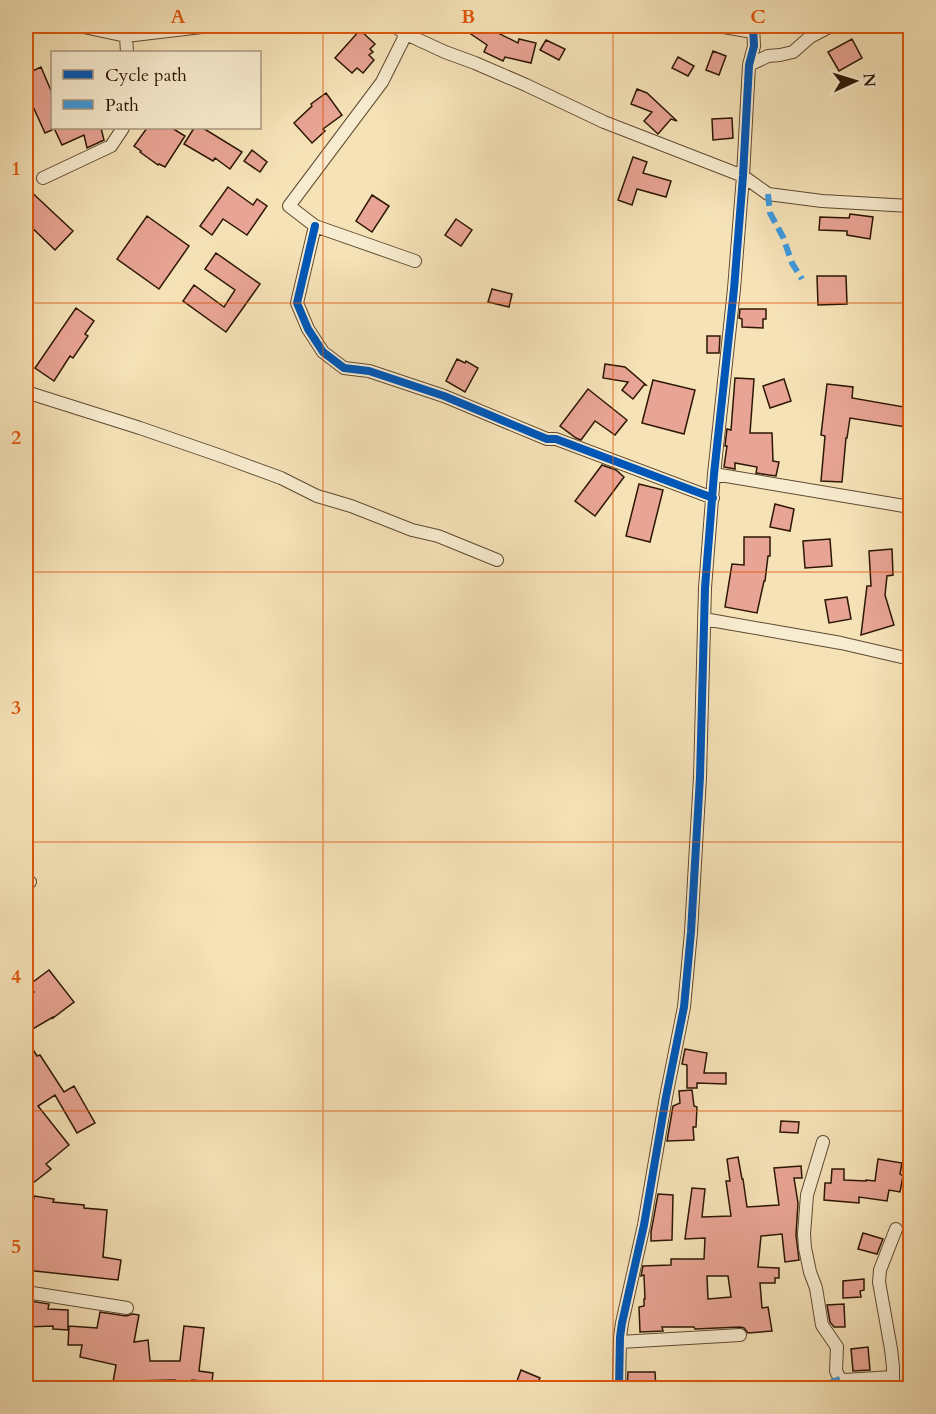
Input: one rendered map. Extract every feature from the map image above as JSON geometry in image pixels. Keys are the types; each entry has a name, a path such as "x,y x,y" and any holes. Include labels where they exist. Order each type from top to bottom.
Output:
{"street":[{"path":"79,26 126,36 210,26"},
{"path":"394,26 445,52 526,85 604,122 743,176 768,194 822,201 910,206"},
{"path":"619,1389 622,1323 644,1225 684,1007 691,932 700,777 705,588 714,474 734,289 749,65 754,46 753,29 718,26"},
{"path":"749,65 768,56 780,56 793,52 810,37 831,26"},
{"path":"406,34 382,82 289,206 315,226 415,261"},
{"path":"126,36 127,51"},
{"path":"43,178 111,146 122,129"},
{"path":"315,226 297,303 308,329 323,352 344,368 369,371 444,396 547,439 556,439 713,498"},
{"path":"26,392 221,456 281,478 317,496 351,506 412,530 438,536 496,560"},
{"path":"714,474 910,507"},
{"path":"704,619 841,643 910,659"},
{"path":"823,1143 807,1195 804,1234 807,1260 816,1288 822,1325 837,1347 836,1371 840,1379 893,1383 890,1341 879,1282 880,1270 896,1229"},
{"path":"26,1292 127,1308"},
{"path":"620,1342 740,1335"}],"building":[{"path":"459,26 490,26 488,28 518,43 519,39 536,43 531,63 505,57 503,61 484,52 487,45"},
{"path":"360,30 375,44 370,49 373,52 369,55 374,60 363,73 357,68 352,73 335,58"},
{"path":"852,39 862,58 839,71 828,52"},
{"path":"546,40 565,49 559,60 540,50"},
{"path":"713,51 726,56 719,75 706,70"},
{"path":"678,57 694,66 688,76 672,68"},
{"path":"41,67 51,91 52,130 45,133 26,91 26,74"},
{"path":"637,89 647,93 677,121 671,119 658,134 644,121 652,112 631,104"},
{"path":"326,93 342,115 323,129 325,131 312,143 294,123 312,106 311,104"},
{"path":"732,118 733,138 713,140 712,119"},
{"path":"54,129 101,129 104,140 87,148 84,135 62,145"},
{"path":"146,129 174,129 185,136 165,167 158,165 134,146"},
{"path":"193,129 205,129 242,152 230,169 215,158 213,161 184,144"},
{"path":"252,150 267,162 260,172 244,161"},
{"path":"633,157 647,162 643,173 671,181 666,197 637,189 632,205 618,200"},
{"path":"26,187 73,231 55,250 26,222"},
{"path":"228,187 253,205 257,199 267,206 247,235 223,219 212,235 200,226"},
{"path":"372,195 389,206 372,232 356,221"},
{"path":"850,214 873,217 870,239 847,235 847,231 819,230 820,217 849,218"},
{"path":"147,216 189,246 159,289 117,259"},
{"path":"456,219 472,230 461,246 445,235"},
{"path":"216,253 260,284 226,332 183,301 194,285 224,307 235,290 205,269"},
{"path":"817,276 846,276 847,304 818,305"},
{"path":"492,289 512,294 509,307 488,302"},
{"path":"76,308 94,321 85,334 88,336 73,358 70,356 54,381 35,368"},
{"path":"740,309 766,309 763,328 742,327 742,319 739,318"},
{"path":"707,336 720,336 719,353 707,353"},
{"path":"457,359 478,368 465,392 446,381"},
{"path":"605,364 625,367 646,385 633,399 622,390 628,382 603,378"},
{"path":"735,378 754,379 750,433 772,433 773,461 779,462 776,476 756,473 757,467 735,463 735,469 724,467 727,429 731,430"},
{"path":"784,379 791,401 770,408 763,386"},
{"path":"653,380 695,390 684,434 642,423"},
{"path":"827,384 853,387 852,398 910,408 906,427 850,418 842,482 821,481 825,436 821,435"},
{"path":"588,389 627,420 615,435 595,421 581,440 560,426"},
{"path":"602,465 616,470 624,477 595,516 575,501"},
{"path":"639,484 663,490 650,542 626,536"},
{"path":"775,504 794,509 790,531 770,527"},
{"path":"744,537 770,537 770,556 768,556 757,613 725,607 732,564 744,565"},
{"path":"830,539 832,566 805,568 803,541"},
{"path":"892,549 893,575 887,576 885,595 894,625 861,635 867,586 871,586 869,551"},
{"path":"847,597 851,619 829,623 825,600"},
{"path":"49,970 74,1002 53,1018 26,1033 26,997 34,992 29,985"},
{"path":"26,1038 64,1092 74,1086 95,1123 77,1133 55,1095 38,1106 69,1145 46,1164 51,1169 33,1183 26,1174"},
{"path":"685,1049 707,1053 704,1073 726,1073 726,1084 697,1083 697,1088 687,1088 687,1065 682,1064"},
{"path":"692,1090 694,1106 697,1107 696,1127 693,1127 694,1140 667,1141 673,1106 680,1103 679,1091"},
{"path":"781,1121 799,1122 798,1133 780,1132"},
{"path":"738,1157 747,1207 779,1205 774,1168 801,1166 802,1178 794,1178 798,1203 796,1235 799,1260 785,1262 782,1234 761,1236 758,1267 779,1268 779,1278 775,1278 775,1283 760,1283 762,1308 768,1307 772,1331 748,1333 740,1327 695,1329 694,1327 662,1327 663,1331 640,1332 639,1307 644,1306 645,1299 644,1275 641,1276 643,1266 671,1265 671,1259 704,1259 705,1238 685,1239 692,1188 705,1189 702,1217 731,1216 726,1181 730,1181 727,1159","holes":["707,1276 728,1276 731,1297 708,1299"]},
{"path":"878,1159 902,1163 900,1174 903,1176 900,1192 889,1190 887,1201 859,1197 859,1203 824,1200 825,1183 831,1183 832,1169 844,1169 844,1180 875,1181"},
{"path":"658,1194 673,1195 672,1240 651,1241"},
{"path":"34,1196 54,1199 53,1202 84,1205 84,1208 107,1210 103,1257 121,1260 118,1280 26,1270"},
{"path":"863,1233 883,1239 877,1254 858,1249"},
{"path":"864,1279 864,1290 860,1291 861,1297 843,1298 843,1281"},
{"path":"30,1301 49,1304 48,1309 68,1310 68,1330 53,1329 53,1326 26,1327"},
{"path":"844,1304 845,1327 834,1327 830,1322 827,1305"},
{"path":"100,1312 126,1316 139,1315 134,1342 148,1340 150,1361 180,1361 184,1326 204,1328 199,1371 213,1373 212,1382 192,1380 191,1389 175,1389 175,1380 134,1381 133,1386 113,1382 116,1365 80,1357 82,1345 68,1345 69,1326 97,1328"},
{"path":"868,1347 870,1370 853,1371 851,1349"},
{"path":"521,1370 540,1378 535,1389 514,1389"},
{"path":"628,1372 655,1372 656,1389 627,1389"}],"marked path":[{"path":"768,194 770,213 783,237 792,263 802,279"},
{"path":"814,1388 840,1379"}],"cycle path":[{"path":"619,1388 622,1323 644,1225 684,1007 700,777 705,588 714,474 734,289 749,65 754,46 753,26"},
{"path":"315,226 297,303 308,329 323,352 344,368 369,371 444,396 547,439 556,439 713,498"}]}
